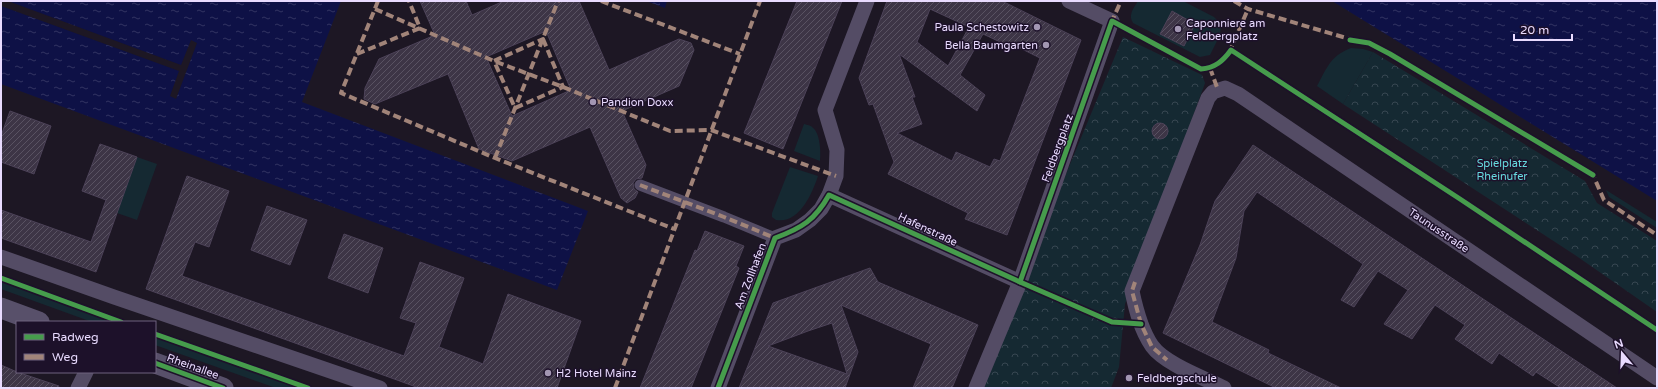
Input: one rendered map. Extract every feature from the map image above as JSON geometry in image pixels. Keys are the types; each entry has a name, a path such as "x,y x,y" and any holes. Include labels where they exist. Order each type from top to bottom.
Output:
{"main road":[{"path":"1,308 36,321"},
{"name":"Rheinallee","path":"156,363 224,388"}],"street":[{"name":"Am Zollhafen","path":"718,388 775,238 796,230 810,220 821,209 829,195 836,176 837,150 825,110 867,1"},
{"name":"Feldbergplatz","path":"976,388 1020,282 1112,21 1069,1"},
{"name":"Taunusstraße","path":"1224,388 1167,360 1152,347 1137,312 1132,291 1208,98 1213,92 1225,88 1238,94 1657,378"},
{"path":"640,185 775,238"},
{"name":"Hafenstraße","path":"829,195 1020,282"},
{"path":"1,257 114,298 380,388"},
{"path":"78,388 86,373"}],"green space":[{"path":"1138,1 1183,1 1214,17 1221,24 1220,35 1210,55 1200,57 1133,23 1131,15"},
{"path":"1123,37 1202,75 1205,83 1125,304 1119,367 1111,388 977,388"},
{"path":"1351,48 1373,52 1343,104 1317,86 1330,63 1338,55"},
{"name":"Spielplatz Rheinufer","path":"1373,52 1585,181 1597,203 1657,241 1657,312 1575,255 1343,104"},
{"path":"804,124 811,126 819,138 820,161 794,151"},
{"path":"137,157 157,164 137,220 117,213"},
{"path":"790,167 818,176 808,199 798,213 784,220 776,220 772,217 772,213"},
{"path":"1606,190 1657,222 1657,228 1609,197"},
{"path":"1,281 112,321 89,321 1,289"},
{"path":"156,336 298,388 276,388 156,345"}],"water":[{"path":"1,1 341,1 302,102 588,211 557,290 1,84"},
{"path":"646,1 667,1 665,8"},
{"path":"1332,1 1657,1 1657,201"}],"pier":[{"path":"1,1 8,1 181,65 191,40 197,43 176,99 170,96 179,71 1,6"}],"building":[{"name":"Pandion Doxx","path":"420,1 466,1 472,15 504,1 579,1 609,70 679,39 691,43 694,50 679,86 622,111 646,165 642,178 636,179 633,183 634,189 638,192 635,198 627,203 621,198 590,127 512,161 479,149 448,74 375,104 364,99 365,88 379,59 435,35","holes":["546,31 571,90 512,116 486,57"]},
{"path":"797,1 842,1 783,149 744,133"},
{"path":"887,1 1002,1 1081,40 1007,235 965,219 968,213 888,174 894,162 873,104 869,105 859,78","holes":["930,9 969,27 948,66 917,42","983,34 1011,47 1012,44 1040,58 1000,161 994,159 990,167 956,152 952,161 897,133 922,124 912,97 915,97 899,54 977,111 985,95 960,75"]},
{"name":"Caponniere am Feldbergplatz","path":"1172,11 1195,24 1184,46 1160,34"},
{"path":"10,111 51,126 34,174 1,162 1,136"},
{"path":"1160,123 1167,128 1168,131 1163,138 1160,139 1153,134 1152,131 1157,124"},
{"path":"100,144 137,157 96,272 1,238 1,210 91,242 106,200 82,191"},
{"path":"1253,145 1617,388 1561,388 1536,372 1533,376 1499,353 1492,364 1455,339 1465,325 1435,305 1412,339 1384,324 1408,290 1378,271 1354,307 1341,300 1363,264 1257,192 1244,211 1236,258 1212,322 1269,350 1268,353 1341,388 1276,388 1163,333 1200,245 1215,201"},
{"path":"187,176 229,191 209,247 195,242 182,276 404,356 416,323 400,318 420,262 464,278 439,347 483,364 508,294 581,321 557,388 419,388 146,289"},
{"path":"267,206 307,220 290,265 251,250"},
{"path":"705,231 744,246 736,266 739,268 691,388 640,388 695,250 697,251"},
{"path":"344,234 383,248 368,293 328,278"},
{"path":"870,268 878,282 978,325 952,388 913,388 931,344 841,305 858,352 845,388 739,388 773,303","holes":["832,323 847,374 768,346"]},
{"path":"1,365 16,372 16,373 59,386 58,388 1,388"}],"marked path":[{"path":"378,1 341,93 495,158 674,229"},
{"path":"357,54 420,28 409,1"},
{"path":"495,158 558,1"},
{"path":"601,1 740,54"},
{"path":"615,388 760,1"},
{"path":"1114,22 1112,21 1121,1"},
{"path":"1234,1 1248,9 1353,40"},
{"path":"375,9 494,61 563,87 670,131 711,130 836,176"},
{"path":"1229,53 1248,9"},
{"path":"543,39 563,87 515,108 494,61 543,39"},
{"path":"1210,68 1218,90"},
{"path":"1589,173 1593,175 1604,200 1657,235"},
{"path":"640,185 775,238"},
{"path":"1135,282 1132,291 1141,324 1152,347 1167,360"}],"cycle path":[{"path":"1020,282 1112,21 1201,69 1218,63 1231,50 1460,199 1657,330"},
{"path":"1350,40 1369,43 1390,54 1593,175"},
{"path":"718,388 775,238 793,231 807,222 824,204 829,195 1112,322 1141,324"},
{"path":"1,278 118,321"},
{"path":"156,334 308,388"},
{"path":"156,363 223,388"}],"place":[{"name":"Paula Schestowitz","path":"1037,27"},
{"name":"Caponniere am Feldbergplatz","path":"1178,29"},
{"name":"Bella Baumgarten","path":"1046,45"},
{"name":"Pandion Doxx","path":"593,102"},
{"name":"H2 Hotel Mainz","path":"548,373"},
{"name":"Feldbergschule","path":"1129,378"}]}
